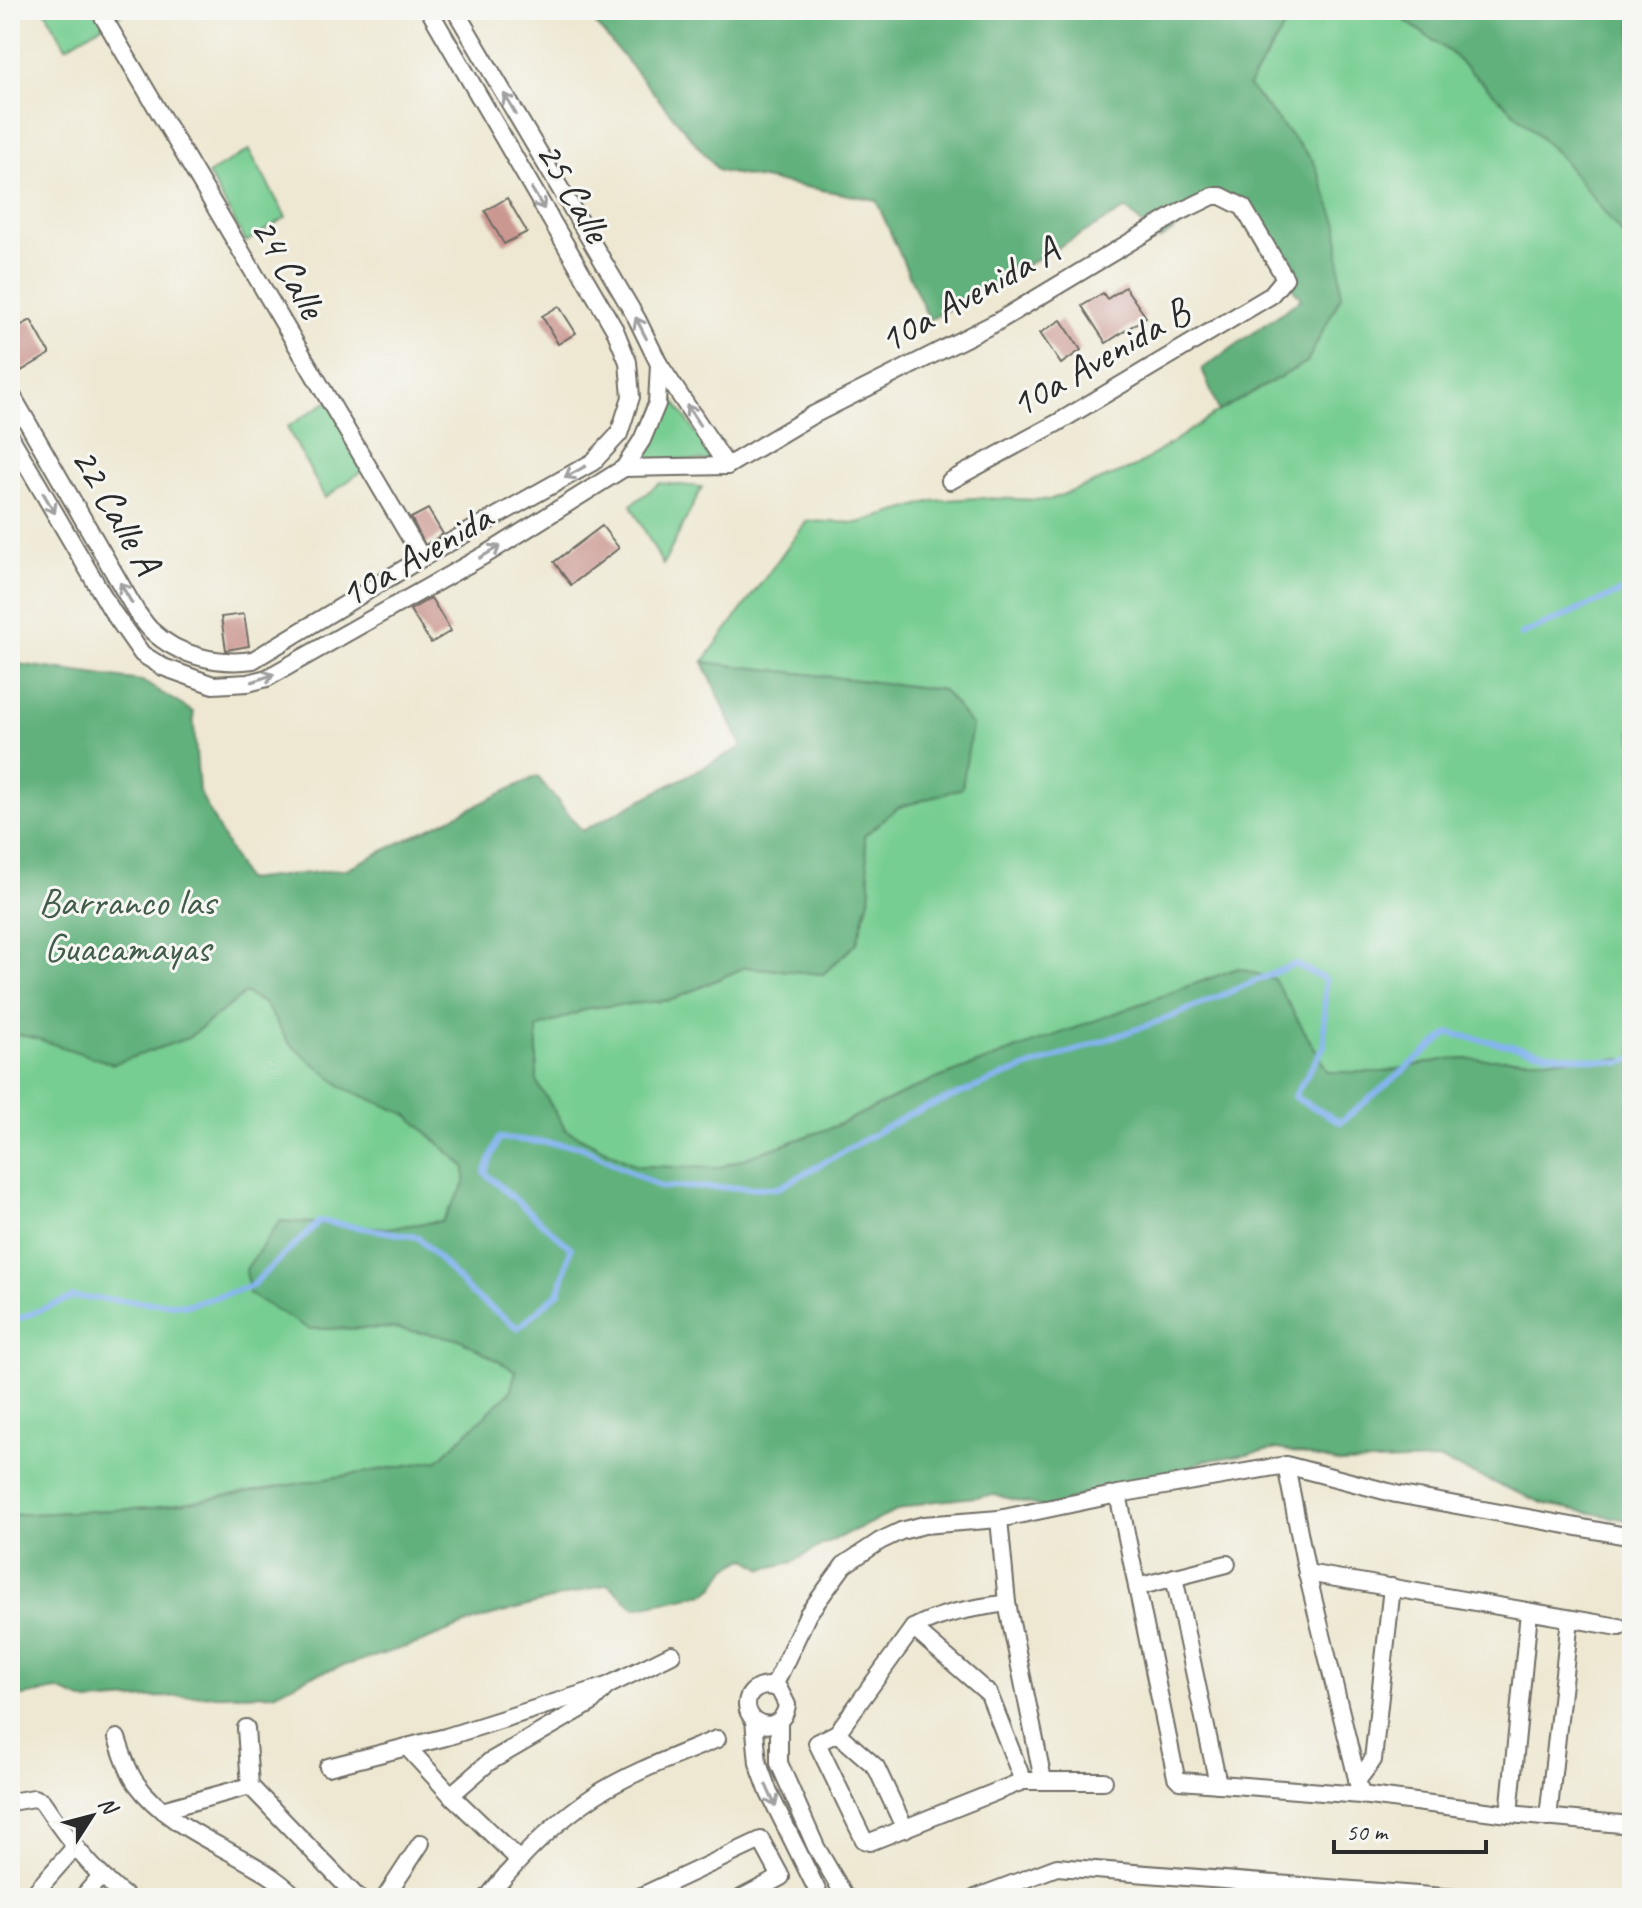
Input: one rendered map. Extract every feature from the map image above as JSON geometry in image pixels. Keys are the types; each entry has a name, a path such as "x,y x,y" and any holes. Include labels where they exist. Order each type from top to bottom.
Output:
{"street":[{"name":"24 Calle","path":"99,10 422,558"},
{"name":"25 Calle","path":"429,10 615,330 628,362 631,397 626,416"},
{"name":"25 Calle","path":"455,10 637,319 659,364 727,466"},
{"name":"10a Avenida A","path":"727,466 811,416 997,322 1180,212 1213,196 1221,196 1243,207 1283,270 1285,278 1279,288"},
{"path":"556,230 577,218"},
{"name":"10a Avenida B","path":"950,481 1057,423 1279,288"},
{"name":"25 Calle","path":"647,428 657,404 659,364"},
{"name":"22 Calle A","path":"10,392 136,611 152,632 179,648"},
{"name":"10a Avenida","path":"179,648 209,659 235,663 253,660 422,558 593,462 619,434 626,416"},
{"name":"10a Avenida","path":"188,676 213,685 248,683 267,678 468,565 624,468 647,428"},
{"name":"22 Calle A","path":"10,436 112,611 142,654 163,667 188,676"},
{"path":"624,468 727,466"},
{"path":"142,654 152,632"},
{"path":"1286,1465 1307,1573 1359,1788"},
{"path":"774,1686 808,1614 844,1565 880,1541 924,1525 999,1519 1118,1494 1286,1465 1396,1494 1632,1537"},
{"path":"1118,1494 1176,1777 1180,1781 1359,1788 1509,1814 1632,1825"},
{"path":"999,1519 1007,1603 1043,1780"},
{"path":"1137,1587 1227,1564"},
{"path":"1307,1573 1619,1627"},
{"path":"1174,1577 1218,1784"},
{"path":"1359,1788 1373,1760 1392,1587"},
{"path":"1007,1603 955,1611 931,1618 913,1628 837,1733 817,1743 864,1840 868,1843 1023,1781 1104,1781"},
{"path":"1509,1814 1529,1612"},
{"path":"1548,1818 1570,1619"},
{"path":"913,1628 989,1694 1023,1781"},
{"path":"328,1767 407,1747 607,1686 672,1654"},
{"path":"451,1795 489,1762 583,1708 607,1686"},
{"path":"754,1720 767,1725 784,1717 787,1705 783,1693 774,1686 760,1686 749,1695 747,1709 754,1720 758,1763 769,1793 821,1898"},
{"path":"779,1721 779,1763 816,1847 846,1898"},
{"path":"246,1728 250,1786 358,1898"},
{"path":"837,1733 876,1767 905,1829"},
{"path":"117,1738 137,1785 162,1810 297,1898"},
{"path":"487,1898 518,1859 595,1795 717,1739"},
{"path":"407,1747 451,1795 518,1859"},
{"path":"162,1810 250,1786"},
{"path":"10,1802 34,1798 42,1801 74,1848 127,1898"},
{"path":"637,1898 761,1840 781,1878 741,1898"},
{"path":"385,1898 421,1843"},
{"path":"30,1898 74,1848"},
{"path":"975,1898 1057,1867 1456,1898"},
{"path":"82,1898 101,1876"}],"green space":[{"path":"45,10 128,10 66,47"},
{"path":"584,10 1295,10 1248,86 1314,162 1338,225 1341,296 1307,362 1219,411 1202,369 1301,299 1225,196 1159,240 1126,209 929,320 876,200 719,171"},
{"path":"1295,10 1379,10 1401,18 1451,53 1559,155 1632,247 1632,1059 1448,1059 1384,1072 1328,1072 1274,979 1238,968 928,1082 833,1127 718,1168 637,1166 566,1130 537,1082 537,1028 589,1008 672,1000 745,967 823,974 857,943 871,891 863,836 897,808 962,788 943,690 703,662 807,521 858,523 933,501 976,498 1049,500 1135,467 1219,411 1307,362 1314,162 1248,86"},
{"path":"1379,10 1632,10 1632,247 1559,155 1451,53 1402,18"},
{"path":"249,150 286,217 246,242 208,174"},
{"path":"666,388 714,461 637,458"},
{"path":"330,400 370,465 325,498 287,427"},
{"path":"660,483 702,487 663,565 631,505"},
{"name":"Barranco las Guacamayas","path":"703,662 943,690 972,725 962,788 897,808 864,836 871,891 857,943 823,974 745,967 672,1000 589,1008 537,1028 537,1082 566,1130 637,1166 718,1168 833,1127 928,1082 1238,968 1274,979 1328,1072 1384,1072 1448,1059 1632,1059 1632,1521 1545,1504 1440,1460 1341,1463 1278,1449 1204,1461 1163,1477 1082,1494 1050,1509 995,1495 928,1502 899,1510 822,1545 793,1562 763,1569 746,1558 728,1567 706,1593 635,1608 608,1584 477,1620 419,1643 310,1676 274,1694 88,1702 58,1690 10,1698 10,1515 154,1508 438,1460 510,1392 516,1371 459,1339 393,1328 309,1329 249,1294 246,1269 280,1221 387,1228 442,1221 465,1184 465,1167 408,1115 344,1088 289,1043 265,1004 245,993 188,1038 113,1064 35,1038 10,1033 10,663 142,681 193,712 199,791 245,880 346,869 537,776 582,831 742,747"},
{"path":"245,993 265,1004 289,1043 344,1088 408,1115 465,1167 465,1185 442,1221 387,1228 280,1221 309,1329 393,1328 459,1339 516,1371 510,1392 439,1460 154,1508 10,1515 10,1033 35,1038 188,1038"}],"building":[{"path":"507,198 527,232 504,244 485,211"},
{"path":"1125,287 1146,317 1106,343 1082,306 1103,293 1107,299"},
{"path":"559,306 576,333 558,344 542,316"},
{"path":"31,320 50,354 21,371 10,351 10,331"},
{"path":"1061,320 1081,350 1061,364 1040,333"},
{"path":"428,509 443,534 425,545 411,518"},
{"path":"602,526 619,548 571,585 554,562"},
{"path":"431,598 451,631 431,643 410,610"},
{"path":"244,614 249,646 226,650 221,617"}],"waterway":[{"path":"1521,635 1632,587"},
{"path":"10,1322 73,1297 187,1305 250,1287 320,1221 418,1237 472,1294 518,1328 559,1292 571,1248 485,1173 499,1138 580,1146 660,1187 779,1188 908,1115 1003,1076 1171,1017 1295,964 1325,979 1324,1046 1294,1097 1341,1122 1449,1033 1546,1053 1620,1063 1632,1059"}]}
